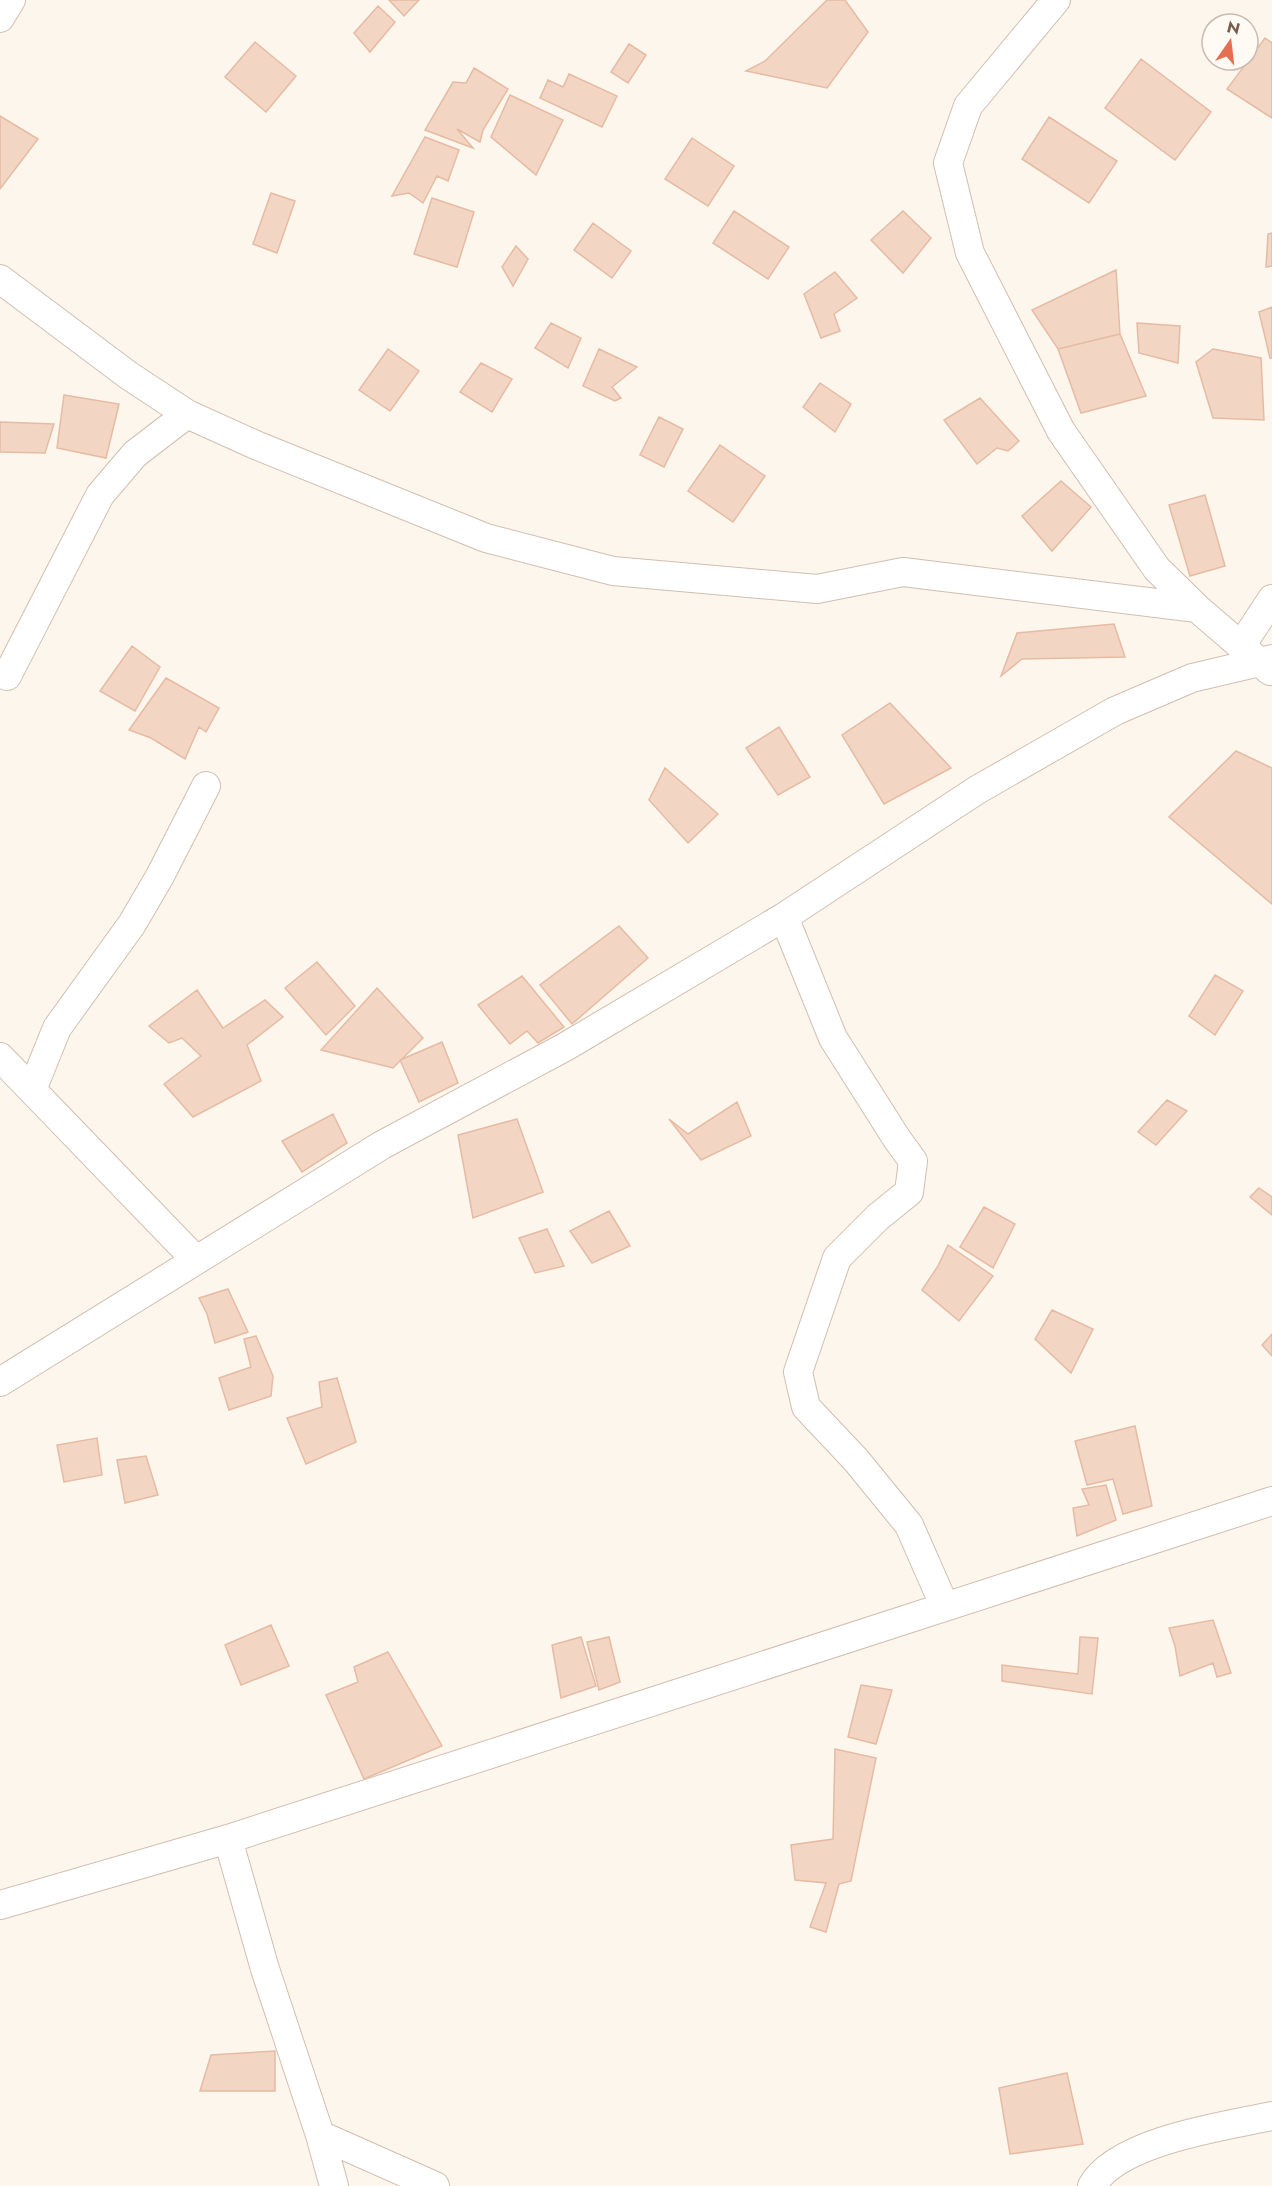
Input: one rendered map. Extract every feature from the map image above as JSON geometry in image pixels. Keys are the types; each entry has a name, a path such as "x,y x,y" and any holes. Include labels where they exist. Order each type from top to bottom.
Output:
{"street":[{"path":"0,18 11,0"},
{"path":"1056,0 968,106 948,163 970,254 1060,431 1156,569 1197,608 1261,660"},
{"path":"0,279 128,375 187,414 258,446 486,538 613,571 817,590 903,572 1197,608"},
{"path":"7,676 100,495 135,454 187,414"},
{"path":"1261,660 1272,599"},
{"path":"0,1382 382,1145 565,1047 784,917 977,790 1115,711 1192,678 1261,660"},
{"path":"32,1089 57,1028 132,924 160,876 206,786"},
{"path":"784,917 833,1038 897,1139 914,1161 909,1192 878,1217 837,1258 798,1372 806,1407 856,1460 909,1525 945,1607"},
{"path":"0,1057 195,1259"},
{"path":"4,1896 228,1839 1272,1501"},
{"path":"228,1839 265,1969 320,2135 334,2186"},
{"path":"1092,2186 1098,2176 1127,2155 1181,2136 1272,2116"},
{"path":"320,2135 435,2186"}],"building":[{"path":"389,0 419,0 404,16"},
{"path":"827,0 845,0 868,32 827,88 746,71 765,61"},
{"path":"378,6 395,22 370,52 354,33"},
{"path":"1265,38 1272,43 1272,118 1227,89 1240,72 1260,72 1260,45"},
{"path":"255,42 296,76 266,112 225,77"},
{"path":"629,44 646,55 628,83 611,72"},
{"path":"1141,59 1211,112 1175,160 1105,108"},
{"path":"474,68 508,89 483,130 480,142 457,129 473,148 425,130 453,82 466,83"},
{"path":"569,74 617,96 602,127 540,98 548,80 563,87"},
{"path":"510,95 563,120 536,175 491,137"},
{"path":"0,116 38,139 0,189"},
{"path":"1049,117 1117,161 1089,203 1022,159"},
{"path":"425,137 459,150 448,181 437,176 423,203 409,193 392,196"},
{"path":"692,138 734,166 708,206 665,179"},
{"path":"271,193 295,201 277,253 253,244"},
{"path":"432,198 474,212 457,267 414,254"},
{"path":"734,211 789,247 768,279 713,243"},
{"path":"903,211 931,238 903,273 871,240"},
{"path":"593,223 631,251 612,278 574,250"},
{"path":"1272,233 1272,266 1266,267 1268,234"},
{"path":"516,246 528,259 513,286 502,267"},
{"path":"1116,270 1120,334 1058,349 1032,310"},
{"path":"835,272 857,298 834,314 840,331 821,338 804,294"},
{"path":"1272,307 1272,358 1270,358 1259,312"},
{"path":"551,323 581,338 568,368 535,348"},
{"path":"1137,323 1180,326 1178,363 1139,353"},
{"path":"1120,334 1146,396 1081,413 1058,349"},
{"path":"388,349 419,371 390,411 359,390"},
{"path":"599,349 637,367 612,387 621,398 615,401 583,386"},
{"path":"1213,349 1261,358 1264,420 1213,418 1196,362"},
{"path":"481,363 512,379 492,412 460,392"},
{"path":"820,383 851,404 835,432 803,407"},
{"path":"64,395 119,404 106,458 57,448"},
{"path":"980,398 1019,441 1008,451 997,448 977,464 944,420"},
{"path":"659,417 683,429 664,467 640,455"},
{"path":"0,422 54,424 45,453 0,452"},
{"path":"720,445 765,476 733,522 688,491"},
{"path":"1061,481 1091,507 1052,551 1022,516"},
{"path":"1205,495 1225,566 1190,576 1169,505"},
{"path":"1114,624 1125,657 1022,659 1001,676 1017,633"},
{"path":"132,646 160,667 135,711 100,691"},
{"path":"166,678 219,708 206,732 199,727 185,759 151,738 129,730"},
{"path":"890,703 951,768 884,804 842,735"},
{"path":"779,727 810,777 778,795 746,748"},
{"path":"1236,751 1272,768 1272,904 1169,817"},
{"path":"665,768 718,814 688,843 649,800"},
{"path":"619,926 648,958 572,1024 540,985"},
{"path":"317,962 355,1006 326,1035 285,988"},
{"path":"1215,975 1243,991 1215,1035 1189,1016"},
{"path":"522,976 564,1027 538,1043 527,1031 510,1044 478,1005"},
{"path":"377,988 423,1038 393,1068 321,1050"},
{"path":"197,990 223,1028 265,1000 283,1017 247,1045 261,1081 193,1117 164,1084 201,1056 182,1038 169,1043 149,1026"},
{"path":"442,1042 458,1083 419,1102 400,1060"},
{"path":"1167,1100 1187,1111 1156,1145 1138,1132"},
{"path":"737,1102 751,1136 701,1160 669,1119 688,1134"},
{"path":"333,1114 347,1143 302,1172 282,1141"},
{"path":"517,1119 543,1192 473,1218 458,1135"},
{"path":"1259,1188 1272,1197 1272,1215 1250,1197"},
{"path":"984,1207 1015,1224 993,1268 960,1247"},
{"path":"609,1211 630,1246 592,1263 570,1231"},
{"path":"547,1229 564,1266 535,1273 519,1238"},
{"path":"948,1245 993,1276 959,1321 922,1290 938,1266"},
{"path":"228,1289 248,1332 215,1343 207,1314 199,1298"},
{"path":"1052,1310 1093,1329 1071,1373 1035,1339"},
{"path":"1272,1334 1272,1356 1262,1345"},
{"path":"256,1336 273,1376 271,1396 229,1410 219,1378 251,1367 244,1339"},
{"path":"337,1378 356,1442 306,1464 287,1418 322,1407 319,1382"},
{"path":"1135,1426 1152,1506 1123,1514 1113,1479 1087,1485 1075,1441"},
{"path":"97,1438 102,1475 64,1482 57,1445"},
{"path":"146,1456 158,1495 125,1503 117,1460"},
{"path":"1106,1485 1116,1520 1077,1536 1073,1508 1089,1505 1082,1489"},
{"path":"1213,1620 1231,1673 1217,1677 1213,1663 1180,1676 1175,1646 1169,1628"},
{"path":"271,1625 289,1666 241,1685 225,1645"},
{"path":"581,1637 596,1686 561,1698 552,1645"},
{"path":"609,1637 620,1682 599,1690 587,1642"},
{"path":"1080,1637 1098,1638 1092,1694 1002,1681 1002,1665 1078,1674"},
{"path":"388,1652 442,1746 364,1779 326,1695 358,1682 354,1667"},
{"path":"861,1685 892,1690 876,1744 848,1737"},
{"path":"835,1749 876,1758 851,1881 839,1884 826,1932 810,1927 826,1883 795,1880 791,1845 833,1839"},
{"path":"275,2051 275,2091 200,2091 211,2055"},
{"path":"1067,2073 1083,2144 1010,2154 999,2088"}]}
